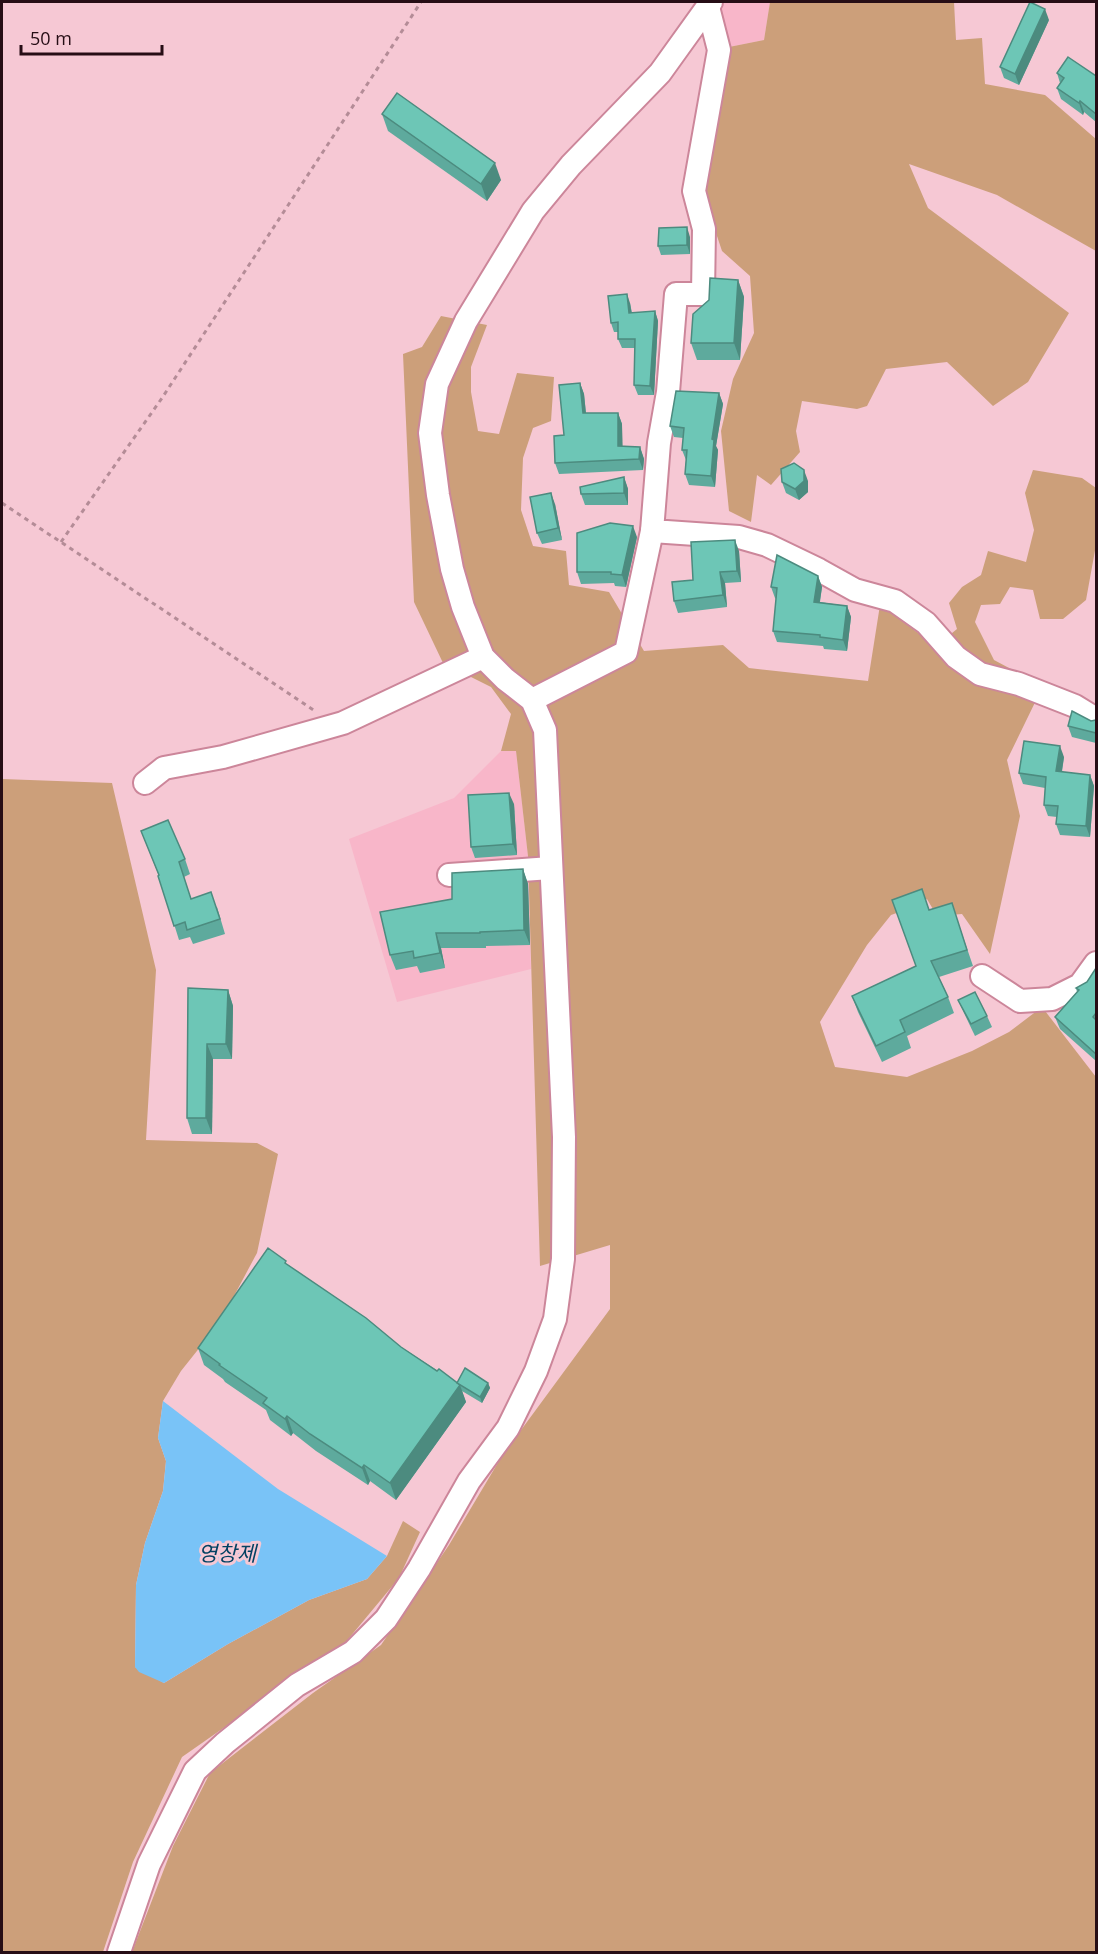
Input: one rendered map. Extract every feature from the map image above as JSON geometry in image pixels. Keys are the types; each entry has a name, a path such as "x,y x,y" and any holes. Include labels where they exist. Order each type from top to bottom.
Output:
{"street":[{"path":"532,700 626,652 652,531 659,444 668,392 676,294 704,294 704,229 694,191 719,50 710,4"},
{"path":"118,1953 149,1863 195,1771 225,1743 297,1685 353,1652 386,1620 419,1569 469,1481 508,1428 536,1371 555,1319 563,1259 564,1137 545,730 532,700 505,679 483,657 463,608 452,569 438,495 430,433 437,384 466,321 534,212 571,165 660,73 710,4"},
{"path":"652,531 740,537 767,545 855,590 895,601 926,623 956,657 980,674 1028,688 1075,706 1096,719"},
{"path":"145,783 164,768 223,757 337,725 483,657"},
{"path":"449,875 551,868"},
{"path":"982,976 1020,1001 1052,999 1080,985 1096,963"}],"path":[{"path":"62,542 168,388 421,2"},
{"path":"2,503 337,725"}],"shaded area":[{"path":"696,2 770,2 764,40 729,47"},
{"path":"770,2 954,2 956,40 982,38 985,84 1045,95 1096,139 1096,251 997,195 909,164 928,208 1069,313 1028,382 993,406 947,362 886,369 867,406 857,409 802,401 796,431 800,452 771,485 757,475 751,522 729,511 721,431 733,379 754,333 750,276 722,251 701,188 729,47 764,40"},
{"path":"441,316 487,325 471,367 471,392 478,431 499,434 517,373 554,377 551,421 533,428 523,458 521,510 533,546 566,551 569,585 609,592 644,651 723,645 749,668 868,681 880,605 936,646 957,629 949,603 962,587 981,575 988,551 1026,562 1034,530 1025,493 1033,470 1082,478 1096,488 1096,545 1086,600 1063,619 1040,619 1033,590 1010,587 1000,604 981,605 975,622 994,660 1043,686 1007,760 1020,816 990,954 962,914 937,916 927,899 891,915 867,945 820,1022 835,1067 907,1077 972,1051 1009,1032 1042,1007 1096,1077 1096,1952 132,1952 173,1846 210,1773 313,1693 381,1645 449,1545 502,1456 610,1309 610,1245 540,1266 528,856 516,751 501,751 511,714 491,687 443,663 414,602 403,354 422,347"},
{"path":"501,751 516,751 528,856 531,969 397,1002 349,839 454,798"},
{"path":"2,779 112,783 156,970 146,1140 257,1143 278,1154 257,1253 220,1322 181,1371 163,1401 158,1438 166,1461 163,1491 145,1543 136,1585 135,1667 164,1683 228,1644 309,1600 367,1579 387,1556 403,1521 420,1532 399,1578 345,1643 182,1757 133,1862 103,1952 2,1952"}],"water":[{"name":"영창제","path":"163,1401 278,1489 387,1556 367,1579 309,1600 228,1644 164,1683 139,1672 135,1667 136,1585 145,1543 163,1491 166,1461 158,1438"}],"building":[{"path":"1030,2 1045,9 1015,74 1000,67"},
{"path":"1068,57 1096,76 1096,114 1080,101 1079,103 1057,88 1064,78 1057,73"},
{"path":"397,93 495,163 481,184 382,114"},
{"path":"687,227 687,245 658,246 659,228"},
{"path":"710,278 738,280 734,343 691,343 693,314 709,300"},
{"path":"627,294 629,313 655,311 650,386 634,385 635,339 618,339 618,322 611,323 608,296"},
{"path":"580,383 583,413 618,413 618,446 640,447 639,459 555,463 554,436 564,435 559,385"},
{"path":"676,391 719,393 712,439 714,440 711,476 685,474 687,450 682,450 684,428 670,426"},
{"path":"794,463 804,470 804,481 795,489 782,482 781,469"},
{"path":"624,477 624,493 581,494 580,487"},
{"path":"551,493 558,528 537,533 530,497"},
{"path":"610,523 633,526 622,575 611,574 611,572 577,572 577,533"},
{"path":"735,540 737,571 720,572 723,595 674,601 672,582 693,580 691,542"},
{"path":"777,555 818,576 814,602 847,606 843,640 820,637 820,635 773,631 777,588 771,587"},
{"path":"1072,711 1091,721 1096,720 1096,733 1068,726"},
{"path":"1024,741 1060,746 1056,771 1090,775 1086,826 1056,824 1058,806 1044,805 1046,777 1019,773"},
{"path":"509,793 513,844 471,847 468,795"},
{"path":"168,820 185,859 179,862 191,899 211,892 220,919 187,930 185,922 174,926 159,875 141,831"},
{"path":"523,869 524,930 436,933 440,953 414,958 413,951 390,955 380,912 452,899 452,873"},
{"path":"922,889 929,910 952,903 967,950 931,961 948,997 900,1020 905,1032 876,1046 852,996 916,966 892,900"},
{"path":"1096,968 1096,1013 1093,1017 1096,1020 1096,1054 1055,1017 1079,990 1076,988 1087,982"},
{"path":"188,988 228,990 226,1044 207,1044 206,1118 187,1118"},
{"path":"975,992 987,1016 971,1024 958,1000"},
{"path":"268,1248 286,1261 285,1263 366,1318 401,1347 437,1371 439,1369 460,1385 390,1483 364,1465 362,1468 287,1416 285,1419 263,1403 267,1398 198,1348"},
{"path":"465,1368 488,1383 480,1397 457,1383"}]}
